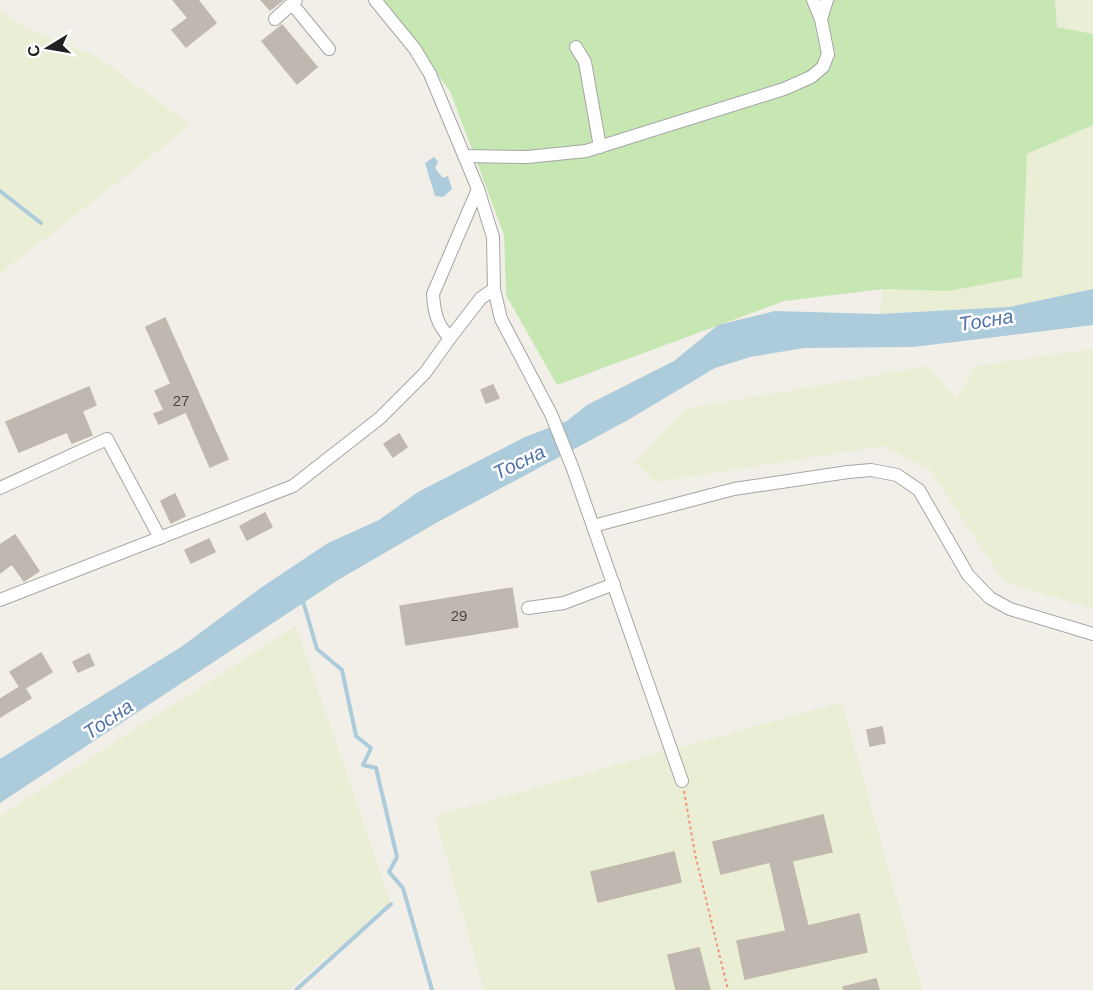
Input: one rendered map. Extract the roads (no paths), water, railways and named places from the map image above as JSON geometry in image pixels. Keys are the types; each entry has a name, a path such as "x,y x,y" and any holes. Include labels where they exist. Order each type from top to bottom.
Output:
{"street":[{"path":"375,0 415,49 430,74 478,189 493,237 494,289 501,319 551,414 573,469 682,782"},
{"path":"464,156 527,157 600,147 784,89 811,77 823,67 828,54 821,19 813,0"},
{"path":"821,19 827,0"},
{"path":"275,19 295,2 329,49"},
{"path":"576,47 585,62 600,147"},
{"path":"450,338 443,331 434,312 433,294 478,189"},
{"path":"0,600 293,486 380,418 425,373 482,298 494,289"},
{"path":"0,488 107,439 160,538"},
{"path":"593,526 734,489 848,471 871,470 897,475 919,490 968,575 990,598 1010,609 1093,634"},
{"path":"528,608 564,603 614,584"}],"water":[{"path":"434,157 438,162 435,168 443,178 448,176 452,189 443,197 435,196 425,163"},
{"name":"Тосна","path":"1093,289 1093,325 913,347 804,348 750,357 715,368 628,420 436,523 338,580 0,803 0,759 181,647 262,587 328,543 379,520 418,492 525,437 567,421 587,405 674,361 718,325 775,311 879,314 1009,307"}],"waterway":[{"path":"0,191 41,223"},
{"path":"303,601 317,649 342,670 356,736 371,748 363,765 376,768 397,857 389,872 403,888 432,990"},
{"path":"296,990 391,904"}]}
